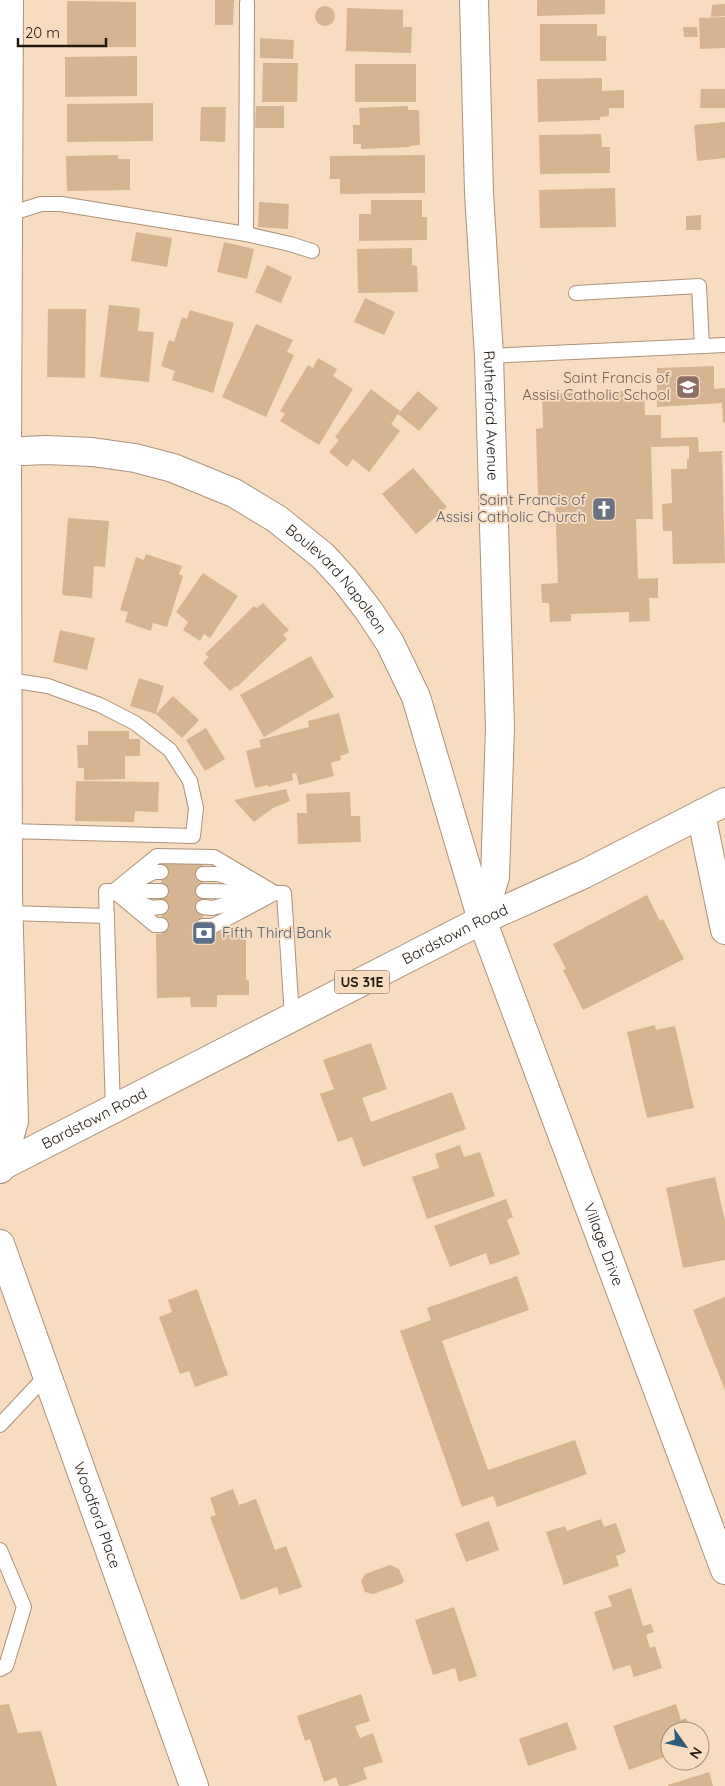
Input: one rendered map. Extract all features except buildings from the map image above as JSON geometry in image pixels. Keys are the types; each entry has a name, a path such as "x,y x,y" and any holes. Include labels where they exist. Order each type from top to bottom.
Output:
{"street":[{"path":"0,1168 14,1121 5,900 8,831 4,679 4,215 9,0"},
{"name":"Rutherford Avenue","path":"474,0 478,193 489,356 500,728 495,877 482,920"},
{"name":"Boulevard Napoleon","path":"4,451 92,452 136,458 172,468 234,494 277,519 323,556 370,611 390,643 416,697 482,920"},
{"name":"Bardstown Road","path":"0,1168 482,920 584,874 725,802"},
{"path":"701,814 725,930"},
{"name":"Village Drive","path":"482,920 725,1570"},
{"name":"Woodford Place","path":"0,1244 194,1786"}],"lane":[{"path":"246,234 247,3"},
{"path":"4,215 41,204 61,204 246,234 312,251"},
{"path":"576,293 699,286 702,346"},
{"path":"489,356 725,345"},
{"path":"4,679 48,686 100,706 135,723 170,750 190,781 196,808 193,836 8,831"},
{"path":"113,1109 107,916 110,891 157,856 214,857 275,893"},
{"path":"110,891 154,872 161,872"},
{"path":"203,874 218,874 275,893"},
{"path":"110,891 162,891"},
{"path":"110,891 152,908 162,908"},
{"path":"110,891 155,925 162,925"},
{"path":"203,892 284,893 292,1017"},
{"path":"203,907 212,908 275,893"},
{"path":"203,926 213,926 275,893"},
{"path":"5,900 107,916"},
{"path":"0,1425 47,1374"},
{"path":"0,1550 24,1607 6,1666 0,1669"}],"place":[{"name":"Saint Francis of Assisi Catholic School","path":"688,387"},
{"name":"Saint Francis of Assisi Catholic Church","path":"604,509"},
{"name":"Fifth Third Bank","path":"204,933"}]}
